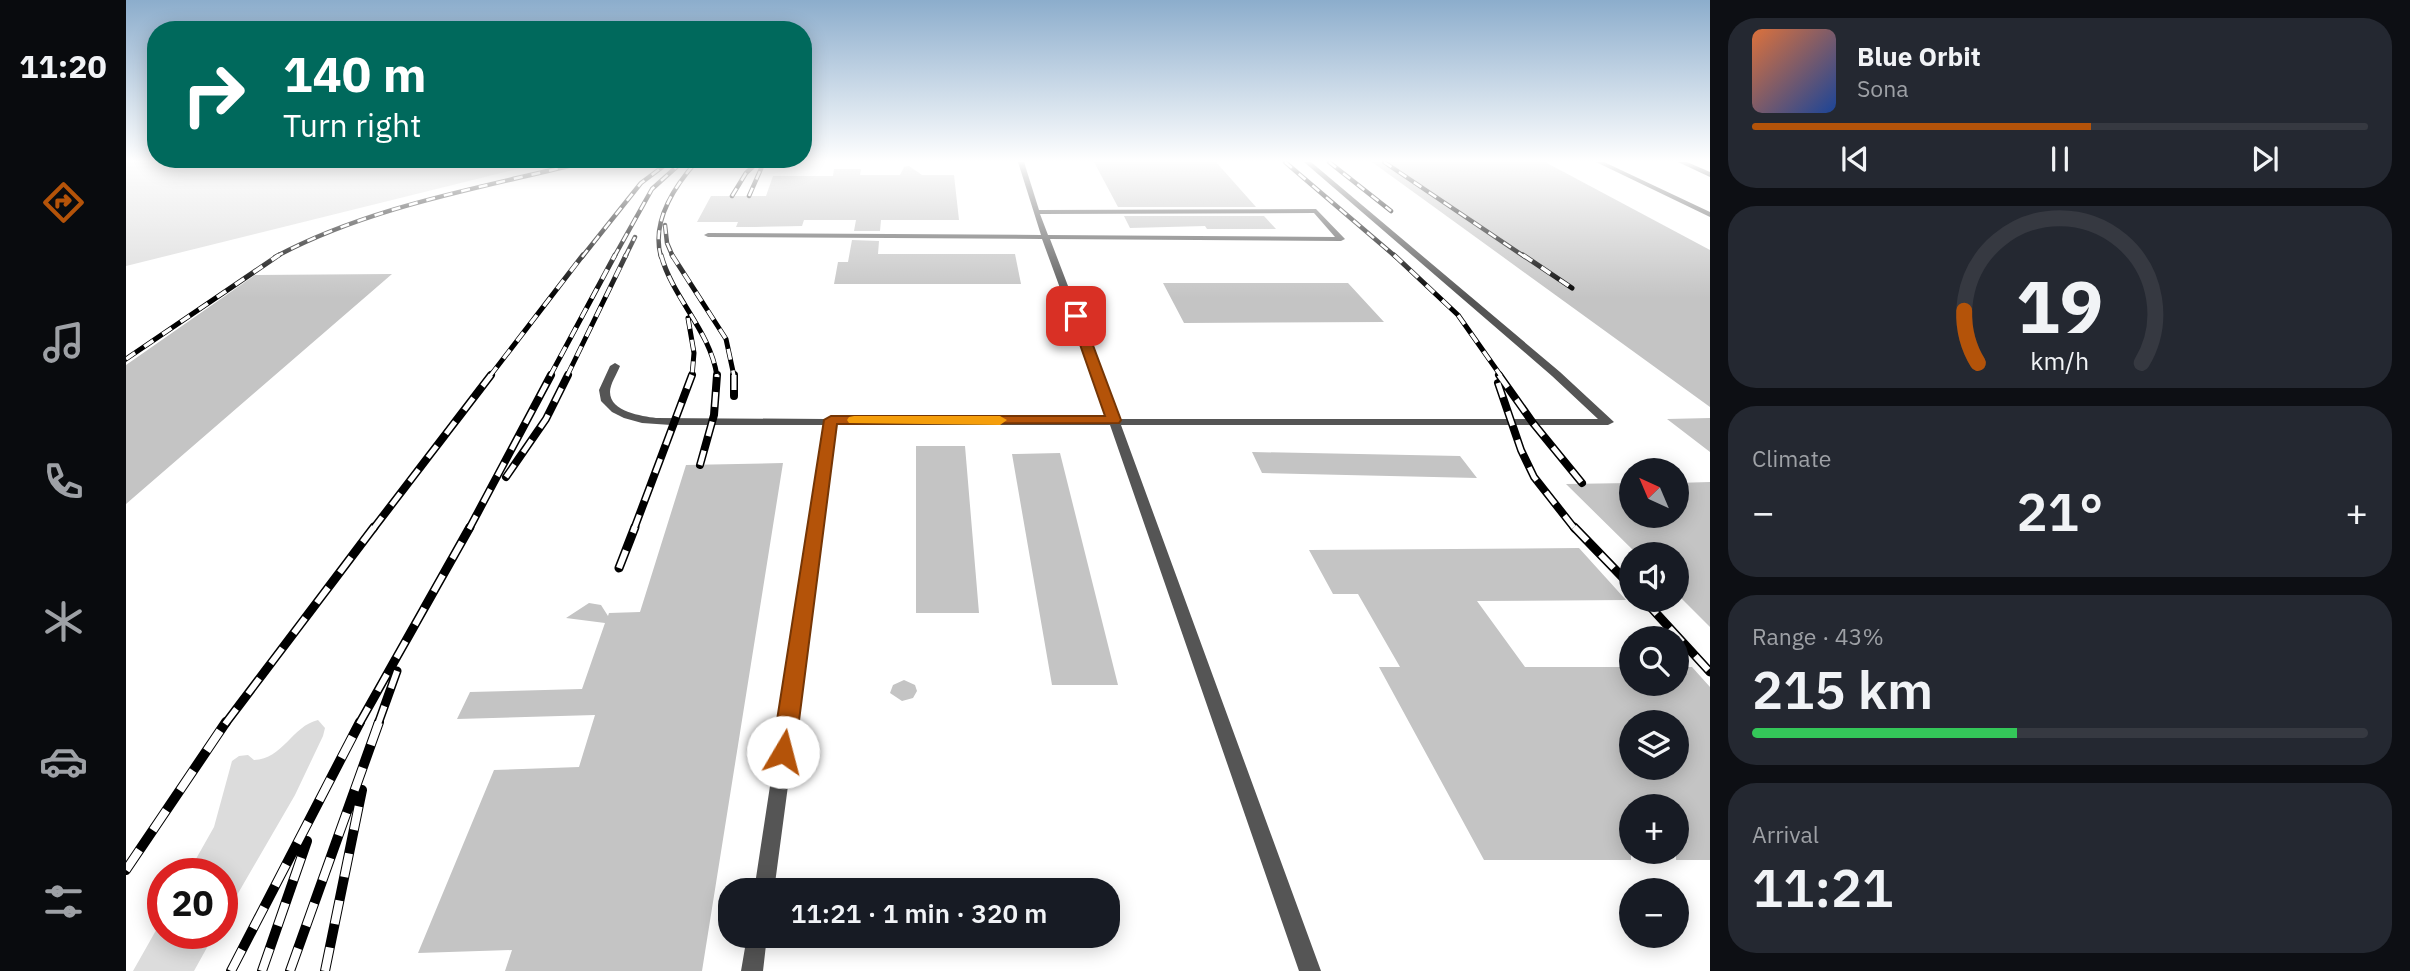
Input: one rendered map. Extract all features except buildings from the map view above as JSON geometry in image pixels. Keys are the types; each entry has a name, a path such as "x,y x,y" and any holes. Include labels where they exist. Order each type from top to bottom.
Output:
{"lane":[{"path":"1035,207 1114,420 1310,971"},
{"path":"615,366 603,397 615,410 636,417 713,422 1608,422 1556,374 1360,207"},
{"path":"1694,207 1710,215"},
{"path":"708,235 1341,239 1316,211 1036,212"},
{"path":"766,878 831,420"},
{"path":"752,971 755,948"}],"shaded area":[{"path":"126,207 362,207 126,266"},
{"path":"318,720 325,728 323,736 295,795 238,893 238,858 196,858 214,827 232,761 239,756 248,755 254,760 273,754 309,723"},
{"path":"147,946 147,949 206,949 194,971 133,971"}],"railway":[{"path":"279,255 349,224 400,207"},
{"path":"582,257 622,207"},
{"path":"614,257 642,207"},
{"path":"661,257 659,231 666,207"},
{"path":"1338,207 1396,257"},
{"path":"1386,207 1391,211"},
{"path":"1451,207 1525,257"},
{"path":"665,225 667,243 672,256"},
{"path":"626,255 635,237"},
{"path":"126,359 279,255"},
{"path":"275,257 279,255"},
{"path":"490,376 583,255"},
{"path":"550,376 615,255"},
{"path":"567,376 626,255"},
{"path":"661,255 674,286 707,344 717,376"},
{"path":"1394,255 1458,315 1501,376"},
{"path":"1523,255 1572,288"},
{"path":"672,256 726,339 734,376"},
{"path":"688,318 694,353 692,376"},
{"path":"373,529 491,375"},
{"path":"469,529 551,375"},
{"path":"506,477 546,419 568,375"},
{"path":"634,529 692,375"},
{"path":"1499,375 1533,423 1582,483"},
{"path":"700,465 714,415 717,376"},
{"path":"734,376 734,396"},
{"path":"1498,383 1521,450 1534,477 1575,529"},
{"path":"225,724 374,527"},
{"path":"359,724 470,527"},
{"path":"619,568 635,527"},
{"path":"1574,527 1619,574"},
{"path":"1655,612 1710,672"},
{"path":"378,724 397,671"},
{"path":"126,870 226,722"},
{"path":"231,971 360,722"},
{"path":"290,971 379,722"},
{"path":"325,971 362,790"},
{"path":"262,971 307,841"}],"slow traffic":[{"path":"854,420 1000,420"}],"route":[{"path":"783,752 831,420 1114,420 1076,316"}]}
